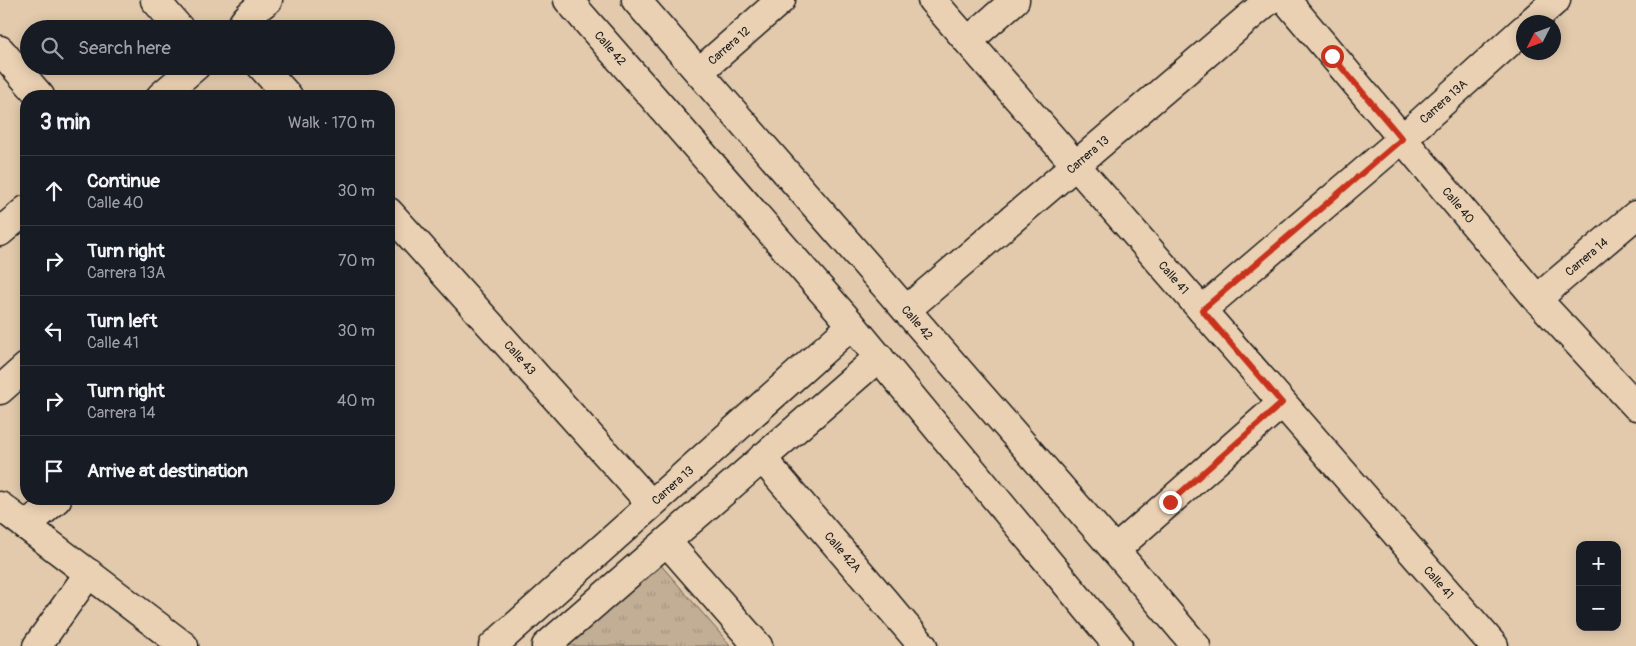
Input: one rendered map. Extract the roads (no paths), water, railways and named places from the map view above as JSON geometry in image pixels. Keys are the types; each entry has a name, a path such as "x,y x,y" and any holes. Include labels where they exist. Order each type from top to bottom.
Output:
{"street":[{"path":"155,0 172,20"},
{"path":"245,20 268,0"},
{"name":"Calle 42","path":"568,0 852,325 1118,646"},
{"name":"Calle 42","path":"636,0 1115,550 1196,646"},
{"name":"Carrera 12","path":"699,72 781,0"},
{"name":"Calle 41","path":"932,0 1494,646"},
{"path":"968,41 1015,0"},
{"name":"Carrera 13","path":"906,310 1269,0"},
{"name":"Calle 40","path":"1286,0 1537,299 1636,406"},
{"path":"1539,15 1556,0"},
{"name":"Carrera 13A","path":"1202,310 1402,139 1516,36"},
{"path":"0,50 20,73"},
{"path":"22,75 35,90"},
{"path":"168,90 186,75"},
{"path":"269,75 283,90"},
{"path":"0,232 20,215"},
{"name":"Carrera 14","path":"1537,299 1636,215"},
{"name":"Calle 43","path":"395,219 651,504"},
{"name":"Carrera 13","path":"493,646 852,325"},
{"path":"546,646 879,357"},
{"path":"0,390 20,372"},
{"path":"1115,550 1282,403"},
{"name":"Calle 42A","path":"762,458 923,646"},
{"path":"26,526 50,505"},
{"path":"0,506 184,646"},
{"path":"667,542 758,646"},
{"path":"37,646 89,574"}]}
